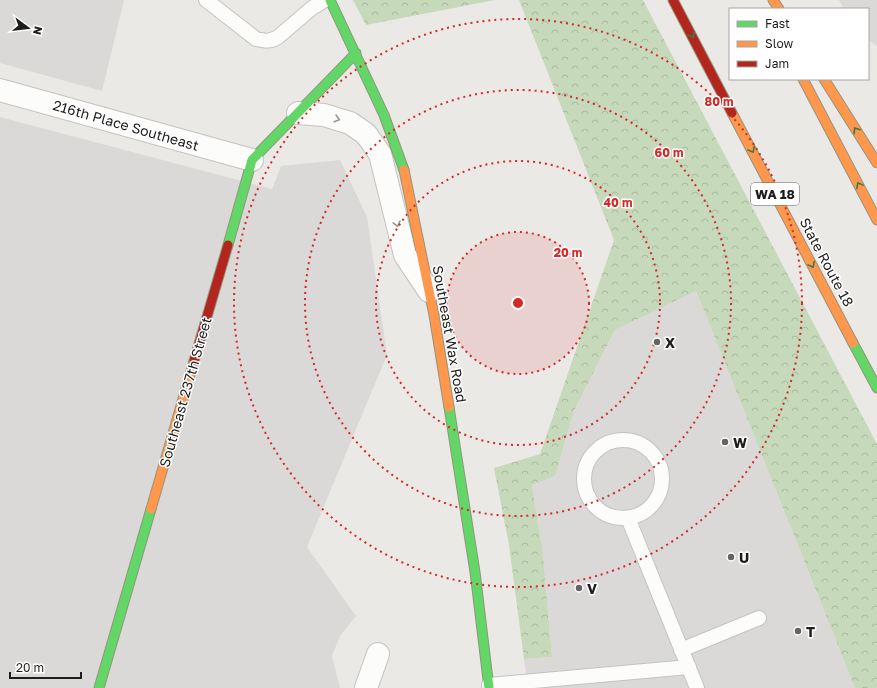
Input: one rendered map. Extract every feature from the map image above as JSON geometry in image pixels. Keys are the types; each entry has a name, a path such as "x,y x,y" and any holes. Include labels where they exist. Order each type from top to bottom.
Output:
{"main road":[{"name":"Southeast Wax Road","path":"330,0 384,114 405,173 429,291 475,572 489,686"},
{"name":"State Route 18","path":"673,0 877,388"},
{"name":"Southeast 237th Street","path":"100,688 252,160 356,53"},
{"path":"804,80 877,220"},
{"path":"825,80 877,163"}],"street":[{"name":"216th Place Southeast","path":"0,90 252,160"},
{"path":"298,113 324,115 350,123 366,134 380,154 405,255 429,291"},
{"path":"366,688 378,654"}],"lane":[{"path":"206,0 256,39 272,41 312,8 325,0"},
{"path":"616,440 630,440 642,444 651,451 659,462 662,473 662,486 658,498 645,511 628,518 615,518 602,512 592,504 586,492 584,478 586,465 593,454 604,445 616,440"},
{"path":"628,518 697,688"},
{"path":"681,650 759,618"},
{"path":"489,686 689,667"}],"shaded area":[{"path":"0,0 124,0 102,91 0,63"},
{"path":"839,0 877,0 877,46 869,41 869,8 843,8"},
{"path":"0,117 272,189 281,166 340,160 367,217 387,355 307,547 356,616 340,636 332,656 340,688 0,688"},
{"path":"696,291 855,688 528,688 524,659 552,657 543,554 532,485 555,476 574,411 615,330"}],"green space":[{"path":"353,0 495,0 366,25"},
{"path":"519,0 643,0 877,444 877,688 855,688 696,291 615,330 574,411 555,476 532,485 543,554 552,657 524,659 509,545 494,468 540,454 614,240"}],"traffic: fast":[{"path":"330,0 384,115 404,170"},
{"path":"228,245 252,160 356,53"},
{"path":"853,343 877,388"},
{"path":"449,407 475,572 489,688"},
{"path":"99,688 151,509"}],"traffic: slow":[{"path":"773,0 778,8"},
{"path":"804,80 877,220"},
{"path":"825,80 877,163"},
{"path":"732,113 853,343"},
{"path":"404,170 434,315 449,407"},
{"path":"151,509 194,361"}],"traffic: jam":[{"path":"673,0 732,113"},
{"path":"194,361 228,245"}],"place":[{"name":"X","path":"657,342"},
{"name":"W","path":"725,442"},
{"name":"U","path":"731,557"},
{"name":"V","path":"579,588"},
{"name":"T","path":"798,631"}]}
